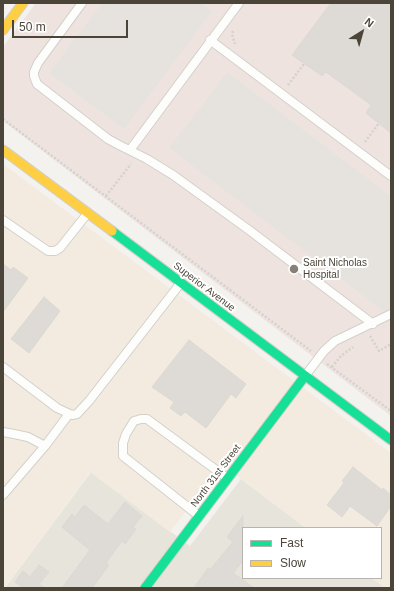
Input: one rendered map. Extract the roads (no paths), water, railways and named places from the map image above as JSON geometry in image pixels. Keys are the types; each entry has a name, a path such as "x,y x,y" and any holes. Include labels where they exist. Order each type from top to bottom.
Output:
{"street":[{"path":"3,30 23,3"},
{"name":"Superior Avenue","path":"3,150 391,440"},
{"name":"North 31st Street","path":"145,588 305,376"}],"lane":[{"path":"82,3 38,63 34,72 35,80 40,88 108,139 151,161 173,175 249,230 373,324"},
{"path":"130,150 236,4"},
{"path":"210,40 391,176"},
{"path":"3,220 48,251 55,251 60,248 87,213"},
{"path":"3,367 57,408 72,415 77,414 89,401 180,283"},
{"path":"305,376 319,357 335,341 391,314"},
{"path":"3,495 45,446 69,414"},
{"path":"199,516 123,456 123,442 134,421 141,418 147,419 228,479"},
{"path":"3,432 28,438 45,446"}],"place":[{"name":"Saint Nicholas Hospital","path":"294,269"}]}
